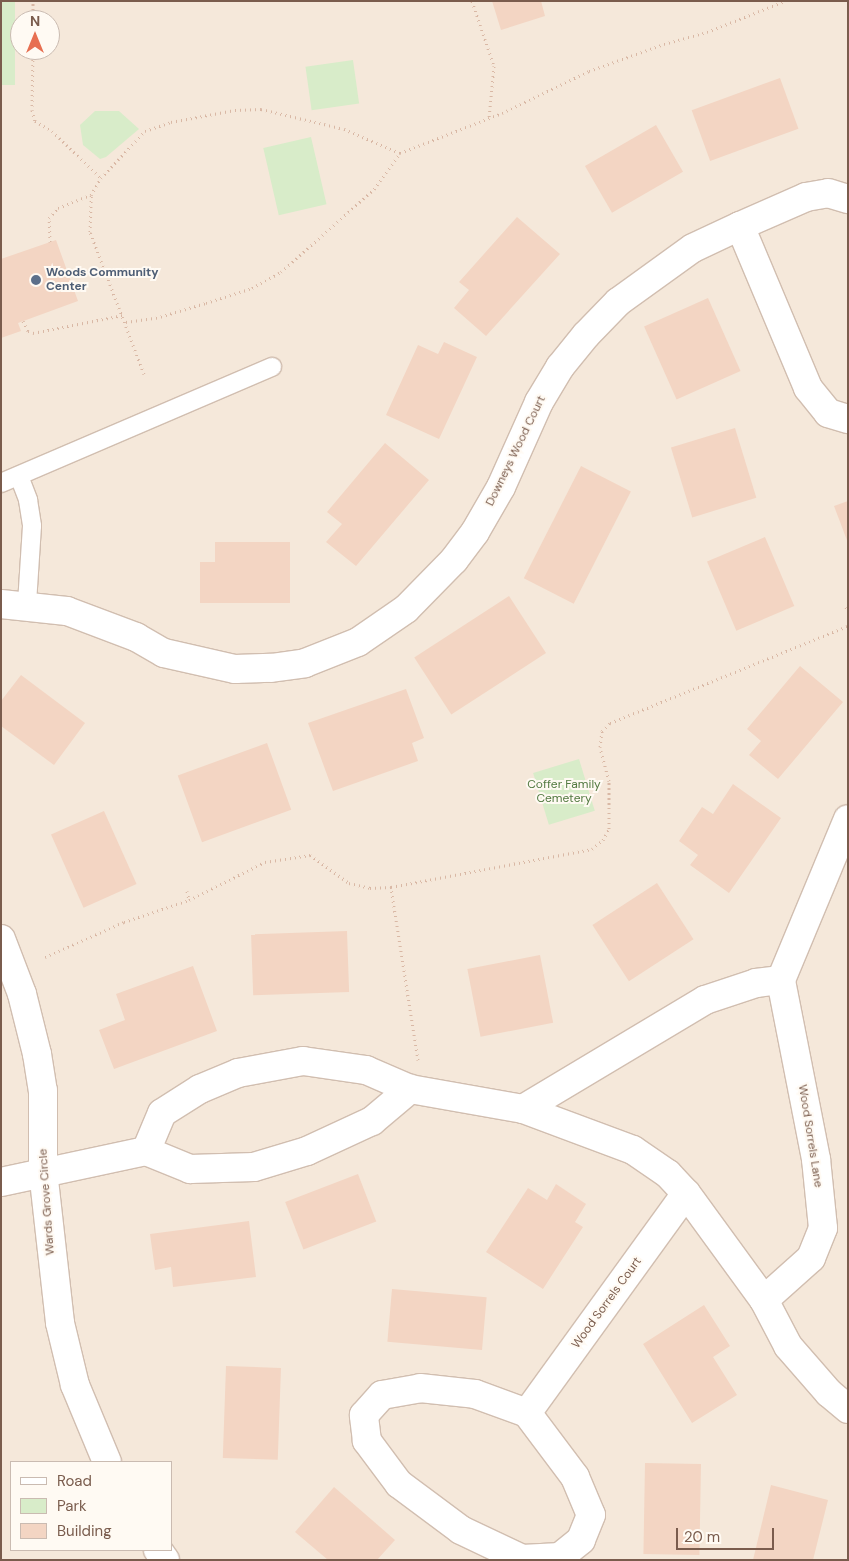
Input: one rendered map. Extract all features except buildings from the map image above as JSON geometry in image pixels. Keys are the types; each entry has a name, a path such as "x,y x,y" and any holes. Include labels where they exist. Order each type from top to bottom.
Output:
{"street":[{"name":"Downeys Wood Court","path":"14,604 96,620 185,660 235,669 272,668 305,662 358,642 406,609 454,560 475,532 501,487 538,402 586,335 618,302 658,270 694,248 740,226 806,197 828,193 848,199"},
{"path":"740,226 808,388 828,413 848,419"},
{"path":"523,1109 705,1000 756,983 781,980 848,819"},
{"name":"Wards Grove Circle","path":"1,939 22,994 37,1054 43,1091 44,1171 60,1323 75,1384 107,1461"},
{"name":"Wood Sorrels Lane","path":"764,1300 812,1258 822,1228 816,1159 781,980"},
{"path":"146,1151 162,1113 200,1089 238,1073 303,1061 366,1070 410,1089 523,1109 633,1150 668,1174 686,1193 764,1300 788,1346 829,1393 848,1409"},
{"path":"1,1182 44,1171 146,1151 190,1169 254,1167 307,1151 372,1121 410,1089"},
{"name":"Wood Sorrels Court","path":"527,1413 686,1193"},
{"path":"420,1388 475,1394 527,1413 575,1477 591,1515 581,1540 560,1557 522,1559 461,1530 399,1484 367,1442 364,1416 382,1395 420,1388"}],"lane":[{"path":"1,483 272,367"},
{"path":"14,604 32,526 28,500 19,476"}],"path":[{"path":"472,1 494,66 489,118"},
{"path":"126,322 156,318 206,303 252,288 281,272 374,190 400,153 489,118 589,71 664,44 707,32 785,1"},
{"path":"33,60 32,110 35,121 52,131 101,178"},
{"path":"144,374 126,322 100,264 90,232 91,196 101,178 145,131 171,122 234,110 261,109 344,129 400,153"},
{"path":"50,242 49,218 58,208 91,196"},
{"path":"23,321 28,331 33,333 123,315"},
{"path":"846,607 848,612"},
{"path":"45,957 124,922 189,900 265,862 310,854 349,883 370,888 391,886 592,849 604,840 608,829 609,781 600,747 602,731 610,723 848,626"},
{"path":"391,886 419,1065 410,1089"},
{"path":"187,891 189,900"}],"shaded area":[{"path":"1,1 848,1 848,1560 1,1560"}],"green space":[{"path":"1,1 15,1 15,10 10,10 10,60 15,60 15,85 1,85"},
{"path":"353,60 359,104 312,110 305,67"},
{"path":"95,111 119,111 139,129 106,157 100,159 83,145 80,125"},
{"path":"311,137 327,204 279,215 263,148"},
{"name":"Coffer Family Cemetery","path":"579,759 595,811 549,825 533,773"}],"place":[{"name":"Woods Community Center","path":"36,280"}]}
